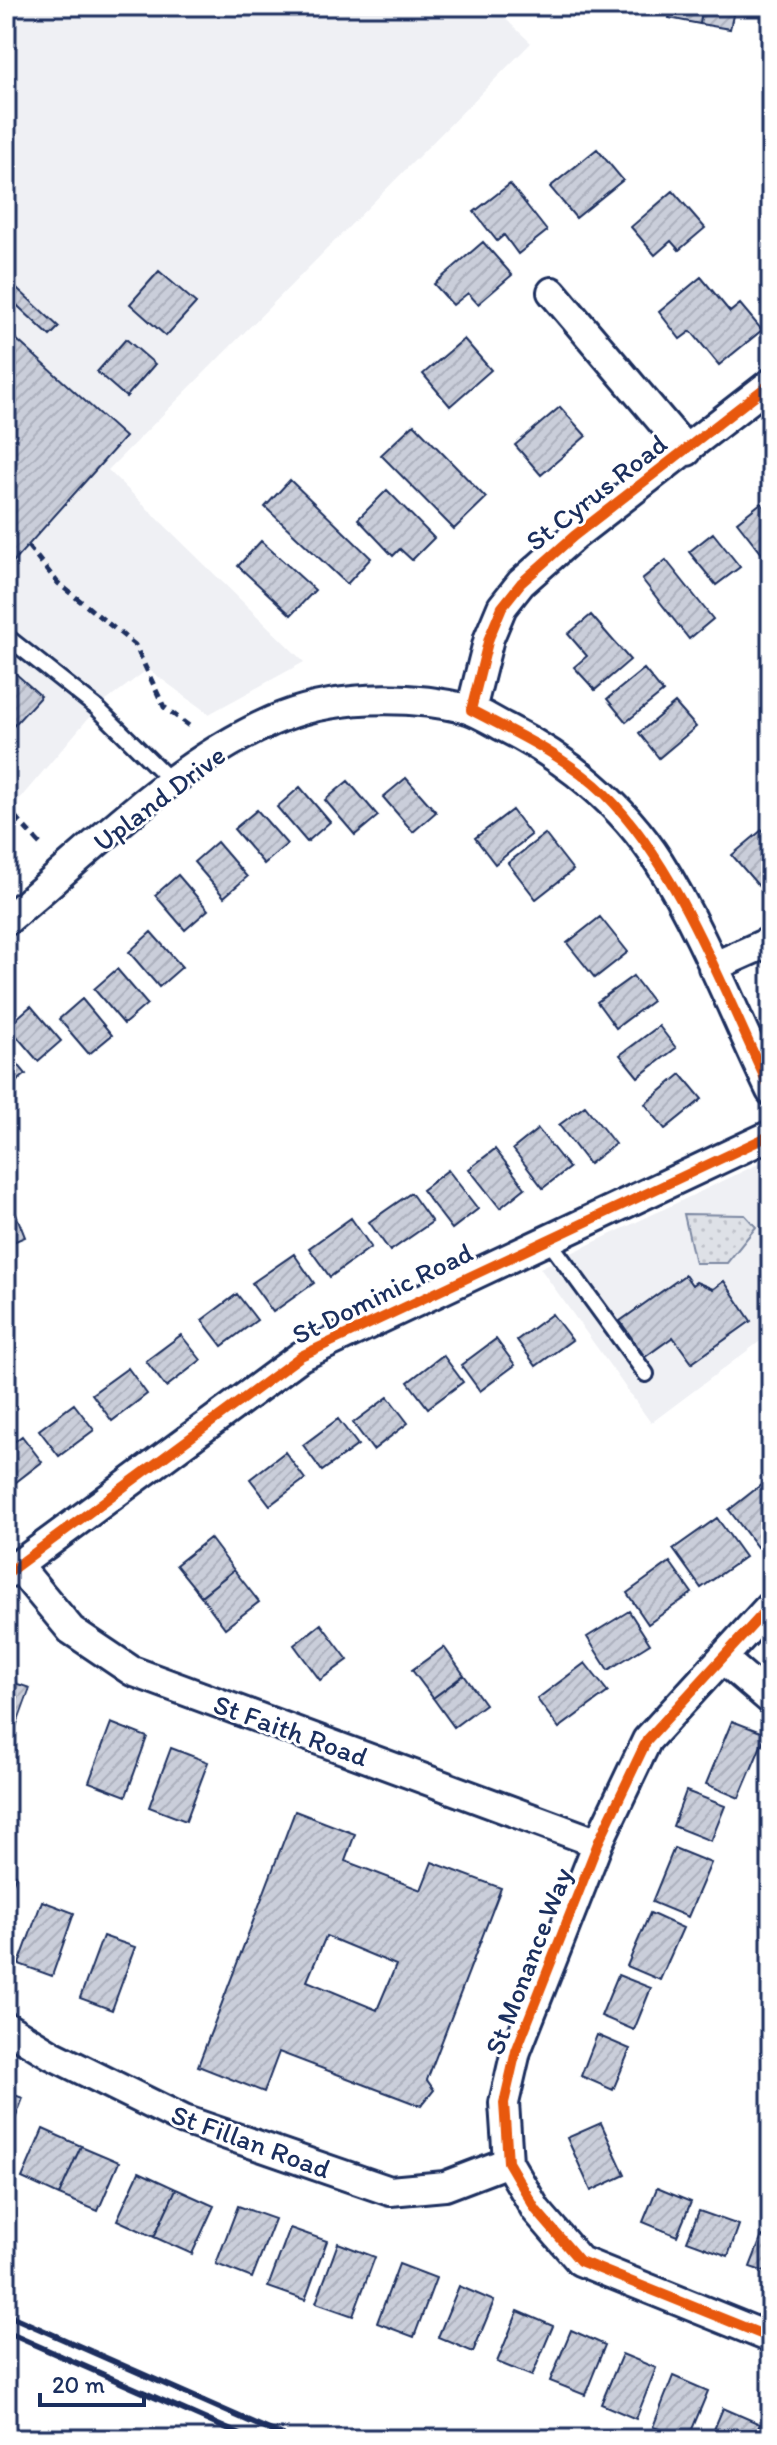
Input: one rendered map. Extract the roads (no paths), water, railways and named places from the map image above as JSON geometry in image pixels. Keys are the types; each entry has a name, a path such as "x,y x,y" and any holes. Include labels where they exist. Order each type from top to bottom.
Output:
{"street":[{"path":"552,292 687,451"},
{"name":"St Cyrus Road","path":"471,710 489,638 502,607 521,583 574,536 771,383"},
{"name":"Upland Drive","path":"6,921 172,782 219,750 273,721 322,705 404,698 471,710 538,744 605,794 659,862 771,1091"},
{"path":"713,967 771,941"},
{"name":"St Dominic Road","path":"12,1570 301,1356 771,1135"},
{"name":"St Faith Road","path":"12,1570 71,1630 132,1671 598,1843"},
{"name":"St Monance Way","path":"771,1605 647,1740 598,1843 516,2051 504,2103 508,2162 536,2210 580,2261 771,2338"},
{"path":"722,1658 771,1700"},
{"name":"St Fillan Road","path":"6,2027 52,2055 184,2120 390,2191 445,2186 508,2162"}],"lane":[{"path":"6,636 97,708 172,782"},
{"path":"548,1240 646,1374"}],"railway":[{"path":"6,2314 290,2439"},
{"path":"6,2332 250,2439"}]}
